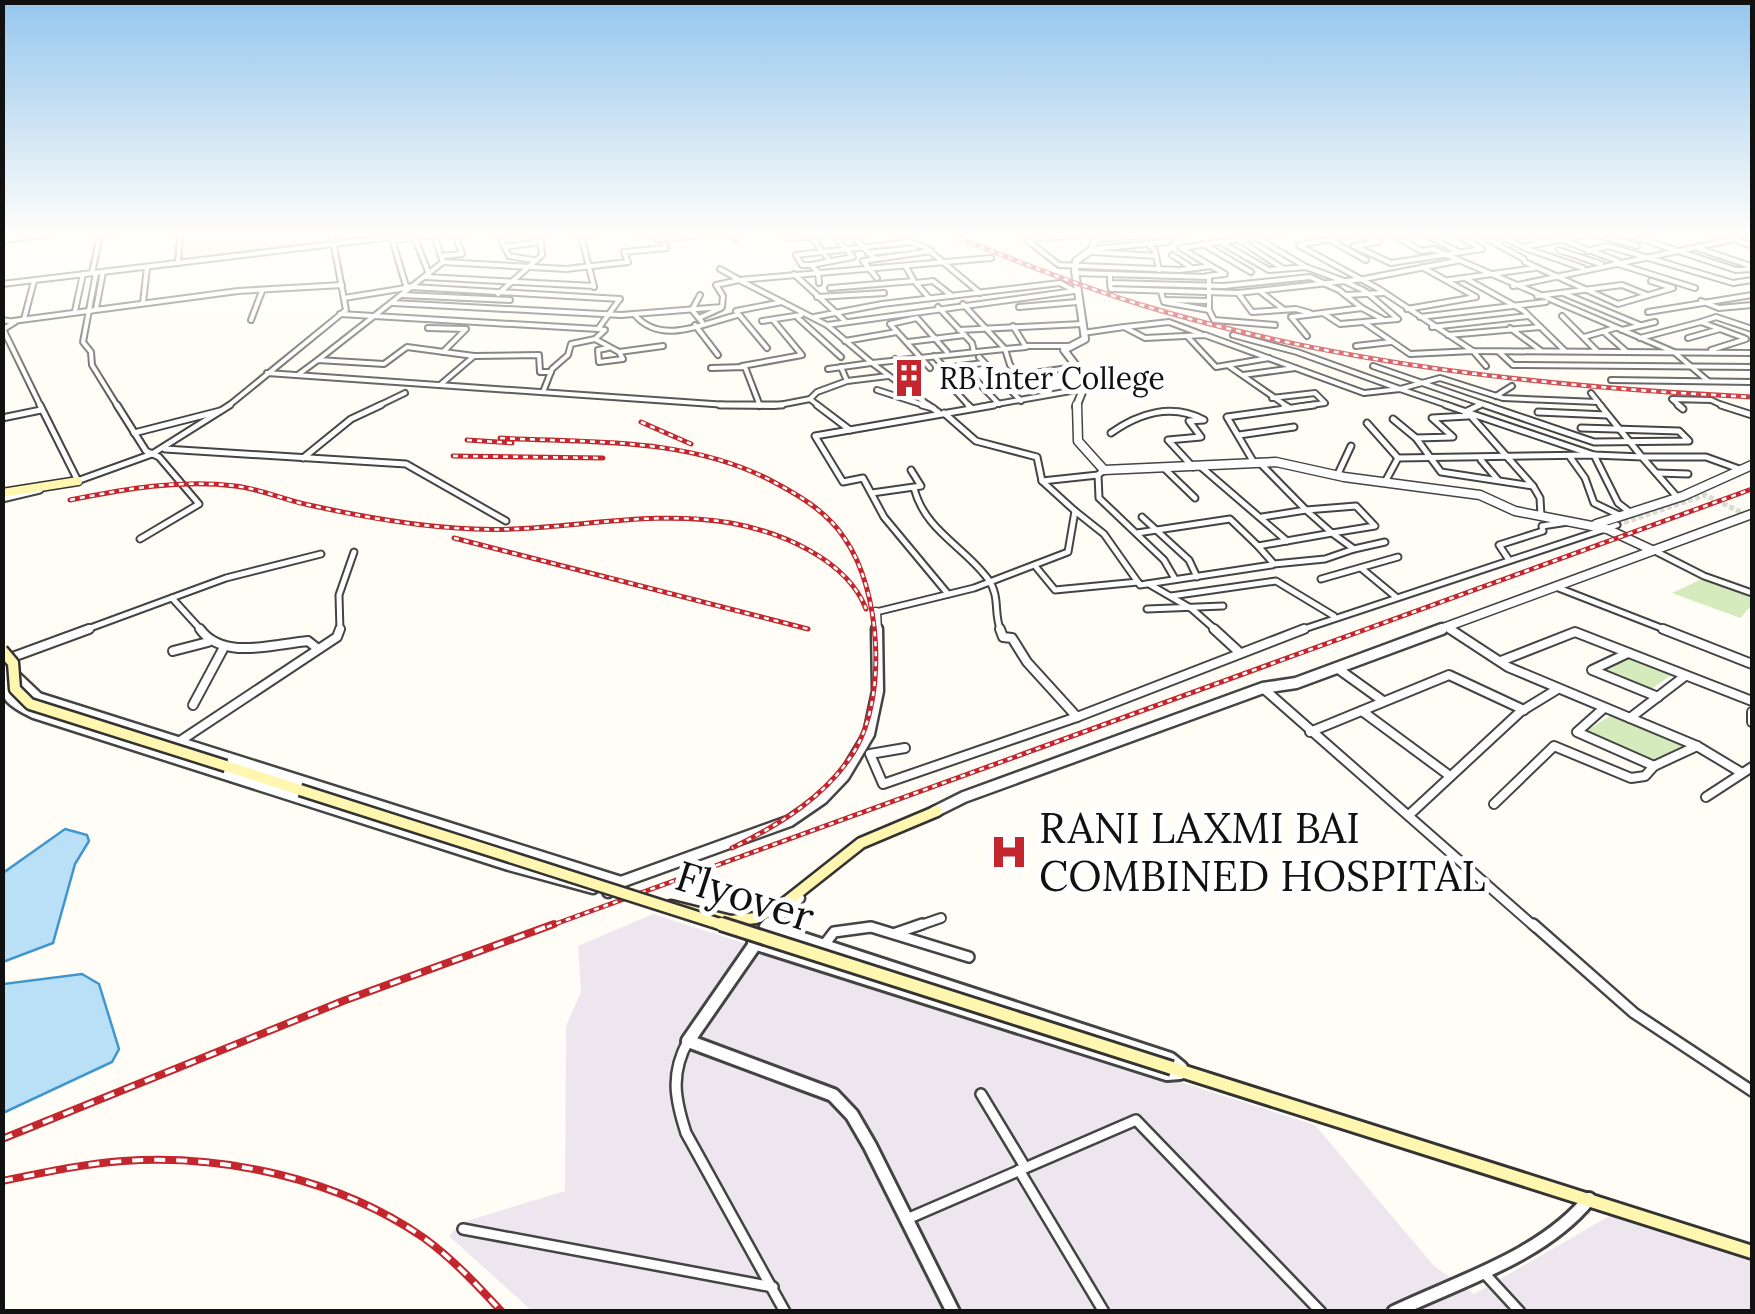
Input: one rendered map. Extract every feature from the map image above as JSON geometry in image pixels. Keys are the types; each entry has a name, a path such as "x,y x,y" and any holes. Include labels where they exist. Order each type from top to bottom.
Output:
{"main road":[{"path":"2,496 78,481"},
{"path":"2,650 13,663 15,690 30,704 234,770"},
{"name":"Flyover","path":"281,784 1752,1252"},
{"path":"672,906 731,920 760,915 777,908 871,836 937,811"}],"street":[{"path":"24,319 30,296"},
{"path":"75,312 79,296"},
{"path":"90,296 83,342 91,352 93,368 146,452 154,454 200,504 140,539"},
{"path":"96,309 98,296"},
{"path":"143,303 144,296"},
{"path":"2,320 209,296"},
{"path":"250,320 260,296"},
{"path":"13,321 3,329 78,481 126,468 222,410 346,310 344,298 354,296"},
{"path":"298,375 399,296"},
{"path":"444,296 510,300"},
{"path":"485,307 496,296"},
{"path":"585,296 620,299 598,328"},
{"path":"692,310 700,296"},
{"path":"722,307 723,296"},
{"path":"772,296 827,325 976,441 1037,457 1042,481 1115,544 1138,582"},
{"path":"816,298 839,296"},
{"path":"928,296 966,335 983,363 1021,401"},
{"path":"762,321 951,296"},
{"path":"827,325 1030,296"},
{"path":"828,369 895,358 1068,346 1084,340 1076,296"},
{"path":"1163,296 1177,306 1209,310"},
{"path":"1196,296 1210,298"},
{"path":"1164,300 1222,296"},
{"path":"1240,296 1252,312 1284,310 1311,314"},
{"path":"1267,296 1307,336"},
{"path":"1348,296 1385,320"},
{"path":"1323,312 1340,324 1398,319 1371,296"},
{"path":"1390,296 1444,336 1473,351 1486,366"},
{"path":"1407,309 1447,305 1476,298 1473,296"},
{"path":"1498,296 1529,316 1565,351"},
{"path":"1537,296 1674,352 1708,381"},
{"path":"1570,296 1640,326"},
{"path":"1603,296 1618,304 1649,296"},
{"path":"1648,312 1749,296"},
{"path":"816,298 845,321"},
{"path":"1210,298 1209,310 1214,320 1275,325"},
{"path":"767,348 737,316 737,310 783,302"},
{"path":"1019,307 1077,302"},
{"path":"1418,317 1550,302"},
{"path":"1701,302 1720,308 1750,307"},
{"path":"392,303 635,315 722,307"},
{"path":"964,304 1005,349 1010,366 1020,375 1075,367"},
{"path":"1447,305 1462,314"},
{"path":"635,315 643,326 659,333 695,325 722,307"},
{"path":"1291,317 1362,308"},
{"path":"692,310 701,320"},
{"path":"1478,312 1542,351"},
{"path":"340,314 605,330 590,343 571,344 568,355 560,358 551,372 543,393"},
{"path":"701,320 737,316"},
{"path":"1432,326 1529,316"},
{"path":"1562,316 1598,351"},
{"path":"1640,338 1716,317 1741,326 1750,334"},
{"path":"798,318 841,358"},
{"path":"930,368 890,324 917,318 948,353"},
{"path":"711,368 802,355 772,320"},
{"path":"1570,326 1596,320"},
{"path":"959,330 1012,326 1124,327 1168,322 1364,394 1440,378 1496,396 1598,402"},
{"path":"1364,322 1413,354 1752,353"},
{"path":"1582,338 1655,322"},
{"path":"1701,322 1750,334"},
{"path":"695,325 718,355"},
{"path":"1012,326 1026,346"},
{"path":"1444,336 1541,326"},
{"path":"1124,327 1145,338 1205,335"},
{"path":"428,328 466,329 443,352"},
{"path":"1688,338 1721,329"},
{"path":"845,341 898,332"},
{"path":"1602,332 1627,352"},
{"path":"1233,334 1296,352 1594,456 1624,518"},
{"path":"1705,352 1750,334"},
{"path":"907,342 966,335"},
{"path":"1187,336 1216,366 1270,358"},
{"path":"595,339 619,352 663,346"},
{"path":"1356,346 1392,342"},
{"path":"1068,346 1064,350 1087,380 1074,403 1073,437 1101,472"},
{"path":"318,360 384,364 407,347 474,356 540,355 540,372 551,372"},
{"path":"610,348 598,350 599,362 623,359 619,352"},
{"path":"1498,351 1513,365 1752,367"},
{"path":"1573,352 1588,366"},
{"path":"933,355 945,368 983,363"},
{"path":"440,385 474,356"},
{"path":"895,358 908,371"},
{"path":"776,359 783,371"},
{"path":"1228,365 1290,407"},
{"path":"742,366 760,406"},
{"path":"1373,366 1594,442 1689,441 1679,431 1581,428"},
{"path":"841,367 847,381"},
{"path":"1242,375 1296,368"},
{"path":"267,373 760,406 810,399 817,392 847,381 888,376"},
{"path":"971,375 1000,406"},
{"path":"944,380 972,409"},
{"path":"1611,380 1752,382"},
{"path":"1416,438 1453,437 1432,418 1469,414 1512,386"},
{"path":"948,594 892,528 863,478 842,482 815,436 939,411 1000,406 1082,389"},
{"path":"877,390 939,411"},
{"path":"302,458 350,420 406,393"},
{"path":"1272,398 1315,393 1325,403 1227,417 1256,461 1332,534 1354,549"},
{"path":"1592,394 1678,498"},
{"path":"810,399 850,430"},
{"path":"1683,409 1672,399 1711,400 1750,417"},
{"path":"2,418 41,410"},
{"path":"134,433 222,410"},
{"path":"1110,434 1131,419 1190,410 1204,420 1189,422 1201,437 1168,440 1287,541"},
{"path":"1538,412 1608,415"},
{"path":"1469,414 1533,486 1540,498 1541,516"},
{"path":"1393,419 1416,438 1441,472 1533,486"},
{"path":"1368,424 1398,458"},
{"path":"1238,435 1294,427"},
{"path":"1560,444 1584,478 1594,503 1624,518"},
{"path":"1337,476 1351,446"},
{"path":"163,449 406,464 506,522"},
{"path":"1398,458 1706,457 1743,470"},
{"path":"1384,484 1398,458"},
{"path":"1481,459 1498,480"},
{"path":"1042,481 1101,472 1256,461 1384,484 1480,495 1516,511 1607,529 1704,576 1752,594"},
{"path":"1594,525 1678,498 1752,465"},
{"path":"1165,468 1195,498"},
{"path":"872,493 921,486 911,470"},
{"path":"1101,472 1098,498 1164,560 1175,579"},
{"path":"1656,473 1688,474"},
{"path":"914,488 915,497 930,520 992,582 999,608 994,618 1003,637 1012,638 1027,662 1077,717"},
{"path":"1258,546 1375,526 1356,506 1262,517"},
{"path":"321,554 226,578 2,662 38,698 176,744 234,770 607,892 621,882 768,827 784,825 816,804 840,782 868,742 878,709 876,612 992,582 1068,552 1075,511"},
{"path":"785,1312 691,1145 678,1108 674,1076 688,1041 766,927 838,864 888,834 964,797 1263,688 1296,683 1747,516 1752,522"},
{"path":"1142,517 1189,560 1197,577"},
{"path":"905,748 870,754 882,784 1077,717 1335,617 1607,529 1624,518"},
{"path":"1135,533 1230,519 1274,564 1296,564 1386,542"},
{"path":"1509,560 1499,545 1506,540 1543,531 1542,526 1574,521"},
{"path":"176,744 340,632 339,595 354,552"},
{"path":"1321,579 1398,557"},
{"path":"1034,566 1044,571 1055,590 1147,583 1272,565"},
{"path":"1360,568 1396,597"},
{"path":"1172,596 1276,582 1335,617"},
{"path":"1147,583 1192,609 1239,652"},
{"path":"1556,587 1752,664"},
{"path":"172,598 194,616 208,642 222,649 308,642 318,649"},
{"path":"1148,609 1223,606"},
{"path":"1446,628 1500,662 1697,746 1742,774"},
{"path":"1500,662 1575,632 1752,702"},
{"path":"173,651 208,642"},
{"path":"194,705 222,649"},
{"path":"1628,653 1592,670 1658,697"},
{"path":"1337,668 1384,702"},
{"path":"2,674 4,693 14,704 621,882"},
{"path":"1310,732 1448,675 1524,710"},
{"path":"1630,718 1686,676"},
{"path":"1263,688 1634,1013 1752,1090"},
{"path":"1409,815 1524,710 1557,689"},
{"path":"1604,708 1577,732 1654,766"},
{"path":"1361,711 1450,776"},
{"path":"1752,712 1752,722"},
{"path":"1494,804 1554,746 1631,778 1645,776 1654,766 1697,746"},
{"path":"1706,796 1752,767"},
{"path":"894,934 941,918"},
{"path":"766,927 1170,1059 1188,1072"},
{"path":"824,946 834,932 871,927 969,957"},
{"path":"754,943 1167,1074 1188,1072"},
{"path":"688,1041 833,1095 852,1115 953,1312"},
{"path":"981,1094 1104,1312"},
{"path":"906,1219 1136,1120 1321,1312"},
{"path":"1394,1312 1537,1242 1582,1213 1589,1199"},
{"path":"463,1228 774,1287"},
{"path":"1481,1269 1520,1312"}],"shaded area":[{"path":"653,914 1315,1125 1434,1266 1474,1294 1611,1215 1752,1262 1752,1311 532,1311 449,1236 460,1223 565,1191 566,1026 581,992 578,946"}],"green space":[{"path":"1704,578 1752,596 1752,605 1740,618 1672,593"},
{"path":"1633,658 1673,674 1651,689 1602,670"},
{"path":"1610,716 1687,747 1654,762 1583,733"}],"water":[{"path":"65,829 87,835 89,841 75,864 53,943 3,962 3,873"},
{"path":"82,974 99,984 119,1049 112,1062 3,1113 3,984"}],"tunnel":[{"path":"1617,525 1705,495 1747,515"}],"railway":[{"path":"1115,296 1294,344 1445,370 1598,387 1752,397"},
{"path":"641,422 691,444"},
{"path":"500,438 637,445 736,465 790,491 820,512 845,539 866,586 876,644 872,702 865,728 844,766 816,795 784,819 732,848"},
{"path":"467,440 512,443"},
{"path":"453,456 603,458"},
{"path":"70,500 152,486 214,484 245,487 370,517 453,528 538,528 667,518 731,523 790,541 828,562 857,591 866,609"},
{"path":"547,927 1752,489"},
{"path":"454,538 808,629"},
{"path":"2,1139 343,1001 554,924"},
{"path":"2,1181 92,1164 162,1160 241,1167 280,1175 318,1186 391,1217 445,1255 502,1312"}],"place":[{"name":"RB Inter College","path":"909,378"},
{"name":"RANI LAXMI BAI COMBINED HOSPITAL","path":"1009,852"}]}
